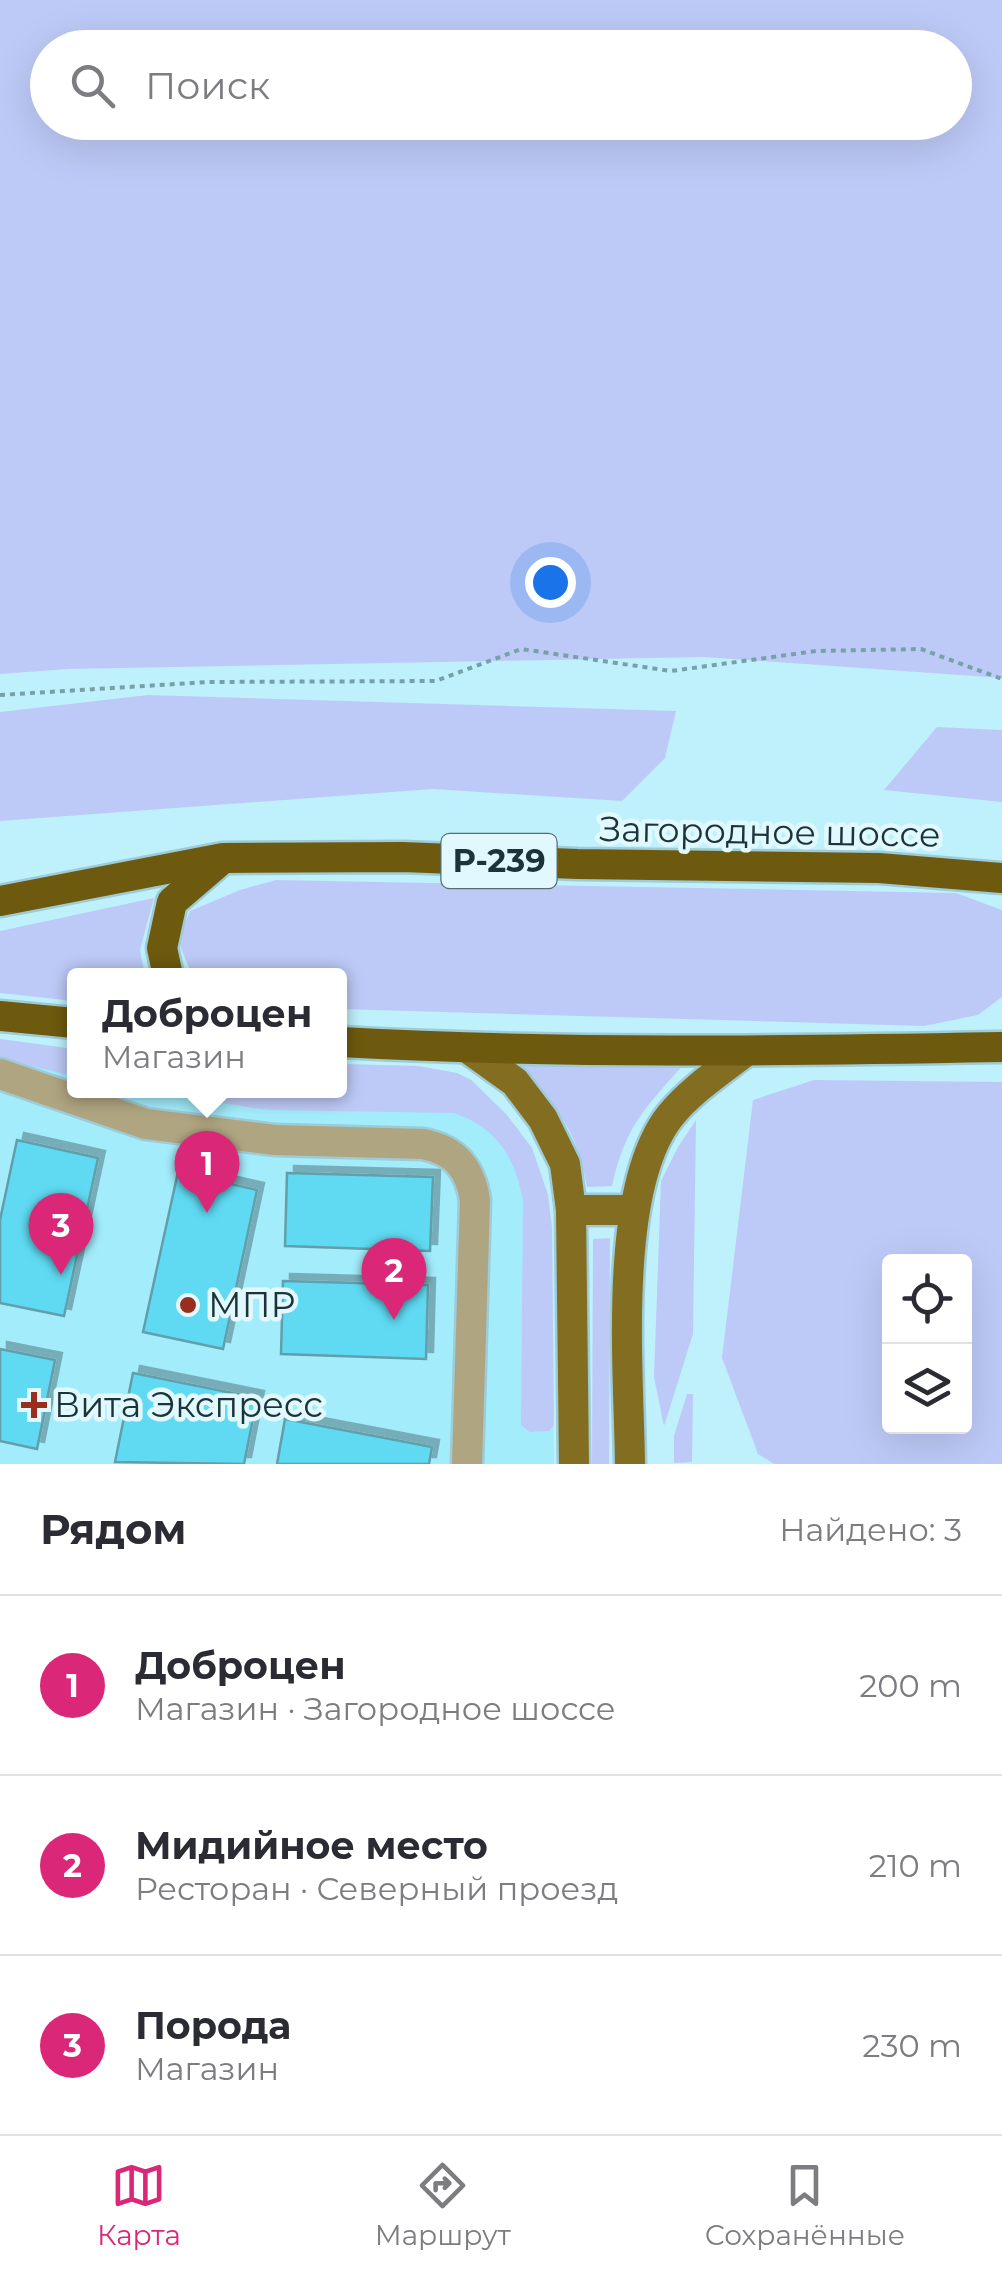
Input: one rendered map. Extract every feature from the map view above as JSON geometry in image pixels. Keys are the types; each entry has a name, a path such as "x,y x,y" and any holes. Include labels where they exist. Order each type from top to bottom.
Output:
{"highway":[{"name":"Загородное шоссе","path":"0,901 223,858 403,857 879,868 1000,879"},
{"path":"166,968 162,948 172,902 223,858"},
{"path":"0,1016 67,1021"},
{"path":"971,1047 1002,1027"},
{"path":"347,1042 468,1049 746,1051 1002,1047"}],"main road":[{"path":"468,1049 515,1082 543,1119 564,1164 571,1210 574,1464"},
{"path":"630,1464 628,1334 633,1210 646,1164 668,1118 705,1082 746,1051"},
{"path":"571,1210 633,1210"}],"lane":[{"path":"0,1074 67,1097"},
{"path":"70,1098 146,1124 275,1140 423,1144 458,1159 472,1183 475,1200 467,1464"}],"path":[{"path":"0,694 208,682 436,682 521,649 672,671 816,651 921,649 1002,679"}],"shaded area":[{"path":"0,0 1002,0 1002,678 704,657 68,669 0,674"},
{"path":"148,695 676,711 665,758 622,801 433,789 0,821 0,712"},
{"path":"937,727 1002,730 1002,802 884,790"},
{"path":"276,880 956,893 1002,910 1002,997 978,1015 924,1026 347,1009 347,968 189,968 178,941 190,911"},
{"path":"154,898 140,950 144,968 67,968 67,1000 0,993 0,931"},
{"path":"0,1039 67,1048 67,1098 347,1098 347,1064 418,1066 457,1073 471,1080 506,1114 532,1148 548,1195 552,1228 554,1464 0,1464"},
{"path":"0,1039 67,1048 67,1074 0,1059"},
{"path":"518,1063 683,1065 630,1133 612,1186 587,1187 571,1133"},
{"path":"347,1064 418,1066 457,1073 471,1080 506,1114 532,1148 548,1195 552,1228 554,1425 549,1431 530,1432 521,1425 523,1200 509,1157 501,1146 482,1127 454,1113 268,1110 188,1098 347,1098"},
{"path":"814,1080 1002,1082 1002,1464 774,1464 758,1454 722,1358 753,1100"},
{"path":"696,1120 693,1334 664,1426 654,1377 661,1181"},
{"path":"610,1238 609,1464 592,1464 593,1239"},
{"path":"687,1394 693,1394 692,1462 674,1463 674,1436"}],"building":[{"path":"17,1140 98,1158 64,1316 0,1303 0,1220"},
{"path":"178,1172 257,1190 223,1349 143,1332"},
{"path":"287,1173 433,1177 430,1251 285,1246"},
{"path":"283,1281 428,1285 426,1359 281,1354"},
{"path":"0,1349 55,1360 37,1449 0,1441"},
{"path":"133,1373 257,1398 244,1464 115,1462"},
{"path":"285,1419 432,1447 429,1464 277,1464"}],"place":[{"name":"Доброцен","path":"207,1213"},
{"name":"Порода","path":"61,1275"},
{"name":"МПР","path":"188,1305"},
{"name":"Мидийное место","path":"394,1320"},
{"name":"Вита Экспресс","path":"34,1405"}]}
